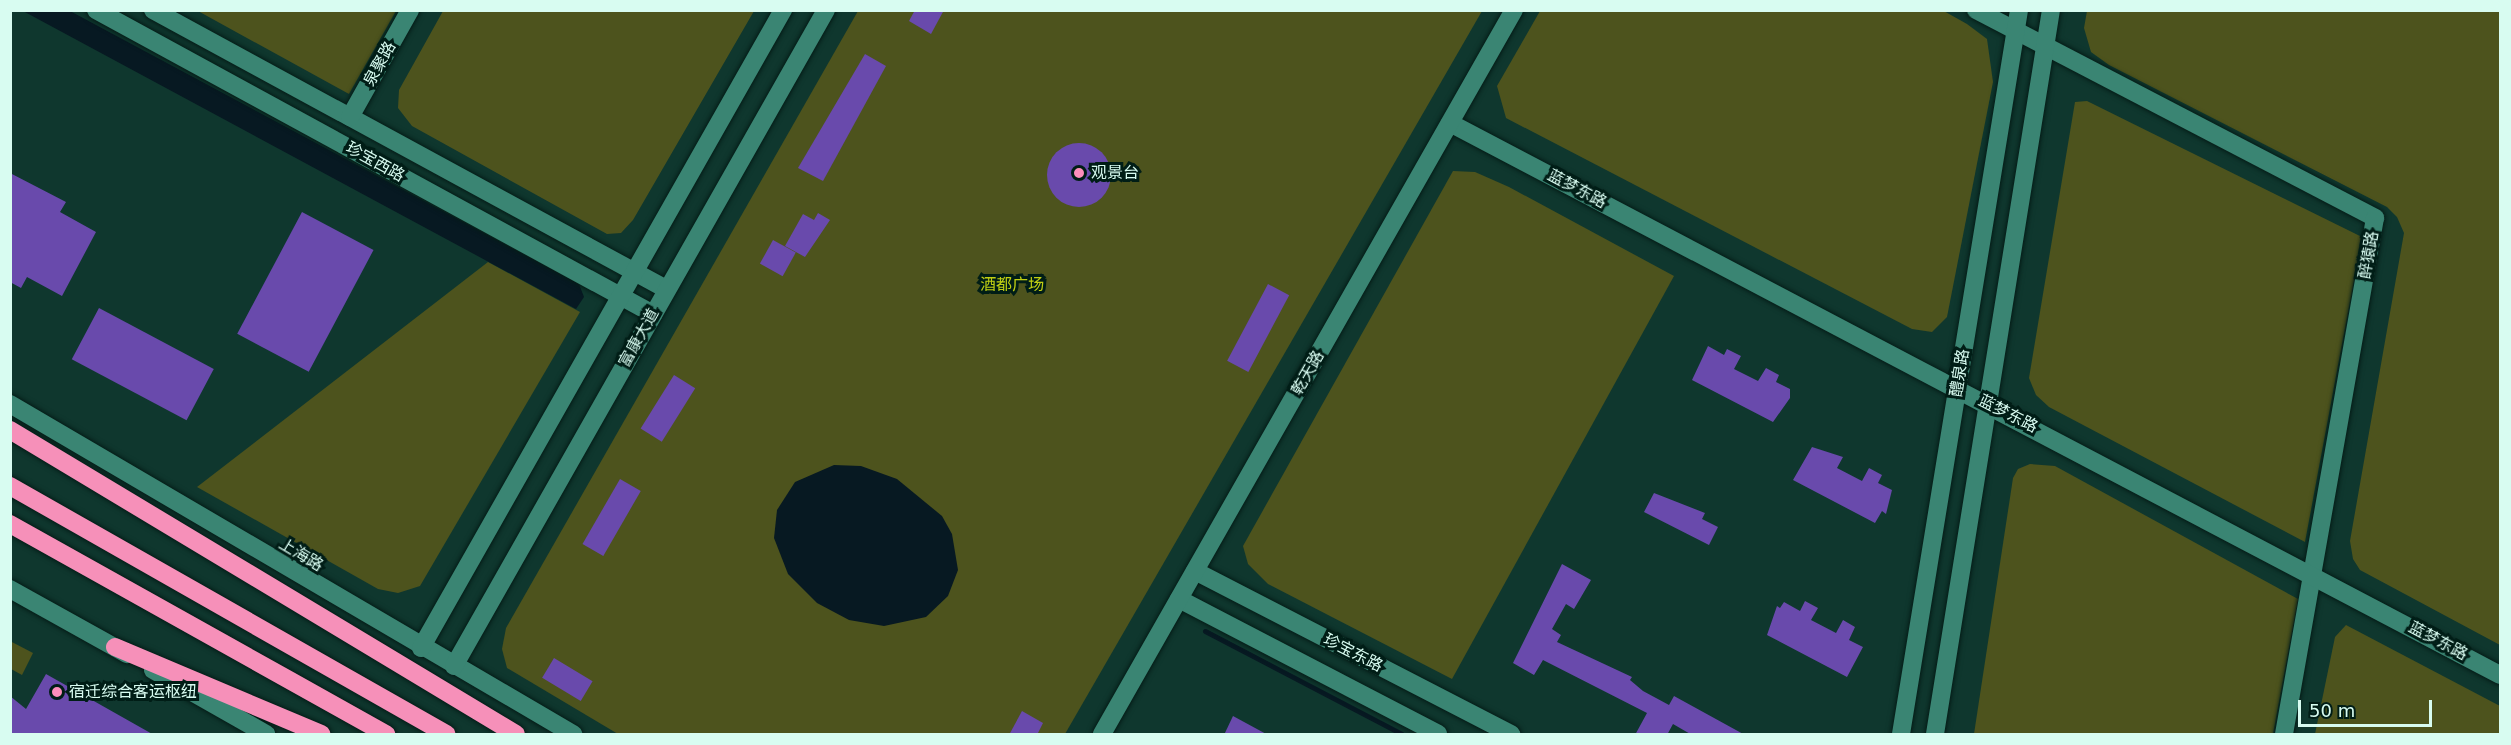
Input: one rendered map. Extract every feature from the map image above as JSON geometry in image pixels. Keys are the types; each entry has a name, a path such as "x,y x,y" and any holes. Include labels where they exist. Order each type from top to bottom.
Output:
{"highway":[{"path":"10,430 516,735"},
{"path":"10,486 446,735"},
{"path":"10,524 386,735"},
{"path":"115,647 321,735"}],"street":[{"name":"珍宝西路","path":"96,10 653,314"},
{"name":"珍宝西路","path":"153,10 666,289"},
{"name":"泉聚路","path":"350,117 410,10"},
{"path":"421,648 783,10"},
{"name":"富康大道","path":"454,666 826,10"},
{"name":"乾天路","path":"1101,735 1514,10"},
{"name":"醉猿路","path":"1976,10 2375,218 2284,735"},
{"name":"醴泉路","path":"1901,735 2019,10"},
{"name":"醴泉路","path":"1935,735 2050,10"},
{"name":"蓝梦东路","path":"1450,123 1987,403 2500,675"},
{"name":"上海路","path":"10,404 421,648 573,735"},
{"name":"珍宝东路","path":"1195,571 1510,735"},
{"path":"10,589 266,735"},
{"name":"珍宝东路","path":"1179,599 1438,735"}],"green space":[{"path":"1942,10 1987,39 1993,82 1947,317 1932,332 1912,329 1506,118 1497,86 1540,11"},
{"path":"198,11 396,11 349,94"},
{"path":"443,11 754,11 633,220 621,233 607,234 412,126 398,108 399,90"},
{"name":"酒都广场","path":"858,11 1482,11 1065,734 618,734 507,668 502,649 506,628"},
{"path":"2087,11 2500,11 2500,645 2360,570 2353,559 2350,541 2404,233 2397,217 2387,207 2109,65 2091,52 2084,28"},
{"path":"2087,101 2362,237 2305,542 2049,407 2036,395 2029,378 2075,102"},
{"path":"1453,171 1475,172 1509,187 1674,276 1452,679 1268,584 1248,564 1243,546"},
{"path":"488,262 580,312 420,586 398,593 378,589 197,487"},
{"path":"2030,464 2055,466 2298,599 2273,734 1974,734 2013,478 2018,469"},
{"path":"2346,625 2500,706 2500,734 2315,734 2335,637"},
{"path":"10,641 33,653 22,675 11,669"}],"water":[{"path":"23,11 70,11 579,284 584,297 576,309"},
{"path":"834,465 861,466 897,479 942,516 952,534 958,570 948,596 926,617 884,626 849,620 817,603 788,574 774,538 777,510 795,482"}],"building":[{"path":"915,10 944,10 931,34 909,21"},
{"path":"865,54 886,66 823,181 798,168"},
{"name":"观景台","path":"1073,143 1085,143 1102,152 1109,163 1111,175 1109,187 1102,198 1085,207 1073,207 1061,202 1052,193 1047,181 1047,169 1052,157 1061,148"},
{"path":"10,173 66,202 60,212 96,232 62,296 27,277 21,288 10,282"},
{"path":"302,212 374,250 309,372 237,334"},
{"path":"818,213 830,220 805,257 785,246 803,214 814,220"},
{"path":"773,240 796,253 783,276 760,264"},
{"path":"1268,284 1289,295 1248,372 1227,361"},
{"path":"99,308 214,369 187,420 72,359"},
{"path":"1708,346 1724,355 1727,349 1741,356 1734,369 1758,381 1766,368 1779,375 1776,382 1790,389 1790,398 1773,422 1692,380"},
{"path":"674,375 695,388 662,442 641,428"},
{"path":"1812,447 1843,457 1837,468 1862,481 1869,468 1882,475 1878,483 1892,490 1886,514 1882,511 1875,523 1793,480"},
{"path":"620,479 641,491 603,556 582,544"},
{"path":"1654,493 1705,513 1702,519 1718,527 1709,545 1644,512"},
{"path":"1562,564 1591,580 1574,609 1566,604 1552,629 1561,635 1557,642 1632,677 1630,680 1643,691 1669,705 1674,696 1745,735 1692,735 1673,724 1667,735 1635,735 1647,713 1543,660 1534,675 1513,663"},
{"path":"1805,601 1818,608 1811,620 1836,633 1843,620 1855,627 1849,640 1863,647 1847,677 1767,635 1777,606 1780,608 1784,602 1800,611"},
{"path":"554,658 593,681 581,701 542,678"},
{"name":"宿迁综合客运枢纽","path":"46,674 154,735 10,735 10,696 26,709"},
{"path":"1022,711 1043,723 1037,735 1009,735"},
{"path":"1233,716 1268,735 1224,735"}],"waterway":[{"path":"1205,631 1402,734"}],"place":[{"name":"观景台","path":"1079,173"},
{"name":"宿迁综合客运枢纽","path":"57,692"}]}
